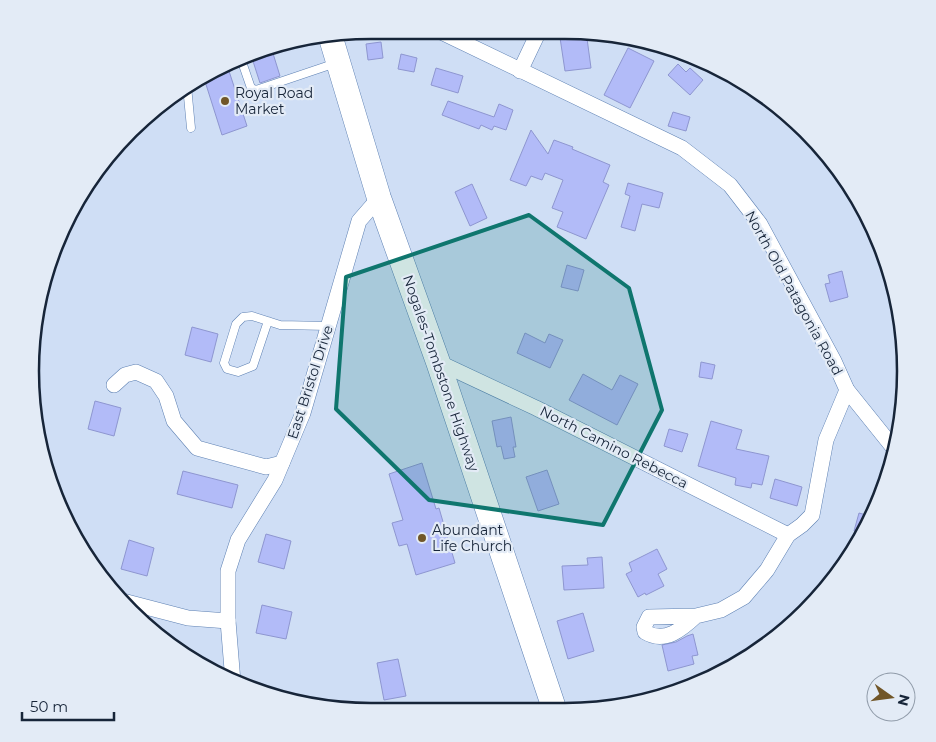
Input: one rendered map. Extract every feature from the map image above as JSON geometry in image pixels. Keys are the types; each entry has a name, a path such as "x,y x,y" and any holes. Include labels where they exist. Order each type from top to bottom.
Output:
{"main road":[{"name":"Nogales-Tombstone Highway","path":"332,41 379,198 438,362 553,703"}],"street":[{"name":"North Old Patagonia Road","path":"455,39 682,148 730,185 760,224 834,361 846,390 889,443"},
{"path":"520,71 535,39"},
{"name":"East Bristol Drive","path":"232,673 228,622 228,571 238,540 275,480 303,414 360,221 379,198"},
{"name":"North Camino Rebecca","path":"438,362 536,408 788,535"},
{"path":"114,385 125,375 136,372 156,381 166,396 174,421 197,448 266,466 282,463"},
{"path":"696,616 721,610 744,597 767,570 788,535 812,515 826,440 846,390"},
{"path":"134,604 188,618 228,622"}],"lane":[{"path":"243,64 251,88 256,90 338,62"},
{"path":"188,94 191,128"},
{"path":"268,321 253,366 238,372 227,369 224,363 236,324 244,317 252,316 268,321 280,325 328,326"}],"highlighted area":[{"path":"529,215 629,288 662,410 603,525 429,500 336,409 346,277"}],"building":[{"path":"560,39 587,39 591,68 565,71"},
{"path":"381,42 383,58 368,60 366,44"},
{"path":"628,48 654,61 630,108 604,95"},
{"path":"273,53 280,76 260,83 253,60"},
{"path":"401,54 417,58 414,72 398,69"},
{"path":"678,64 686,72 690,68 703,80 690,95 668,75"},
{"path":"436,68 463,76 458,93 431,85"},
{"name":"Royal Road Market","path":"229,71 247,126 222,135 205,83"},
{"path":"448,101 494,117 499,104 513,110 506,130 494,126 492,130 481,125 479,129 442,115"},
{"path":"673,112 690,117 686,131 668,126"},
{"path":"531,130 548,154 554,140 610,165 603,182 609,185 586,239 557,227 563,212 552,208 563,180 545,173 542,180 531,176 526,186 510,180"},
{"path":"628,183 663,193 659,208 642,204 635,231 621,227 630,196 625,194"},
{"path":"472,184 487,218 470,226 455,192"},
{"path":"567,265 584,270 578,291 561,287"},
{"path":"842,271 848,297 830,302 825,284 830,283 828,275"},
{"path":"192,327 218,334 211,362 185,355"},
{"path":"525,333 545,343 549,334 563,340 550,368 517,353"},
{"path":"701,362 715,365 712,379 699,377"},
{"path":"583,374 612,390 620,375 638,384 617,425 569,400"},
{"path":"95,401 121,408 114,436 88,429"},
{"path":"511,417 516,447 513,447 515,457 504,459 501,446 497,447 492,421"},
{"path":"711,421 742,430 736,449 769,456 762,485 752,483 751,488 735,485 736,478 698,466"},
{"path":"669,429 688,434 682,452 664,446"},
{"path":"422,463 436,509 439,508 455,563 416,575 407,544 399,546 392,523 403,520 389,474"},
{"path":"547,470 559,504 538,511 526,477"},
{"path":"183,471 238,485 232,508 177,494"},
{"path":"775,479 802,487 797,506 770,498"},
{"path":"859,513 865,515 856,531 854,531"},
{"path":"266,534 291,541 284,569 258,562"},
{"path":"129,540 154,548 147,576 121,569"},
{"path":"657,549 667,569 658,574 664,586 638,597 626,574 632,571 629,563"},
{"path":"602,557 604,588 564,590 562,566 588,565 587,558"},
{"path":"262,605 292,612 286,639 256,633"},
{"path":"583,613 594,651 568,659 557,621"},
{"path":"693,634 698,655 692,656 694,664 668,671 662,645 676,642"},
{"path":"398,659 406,696 384,700 377,663"}],"place":[{"name":"Royal Road Market","path":"225,101"},
{"name":"Abundant Life Church","path":"422,538"}]}
